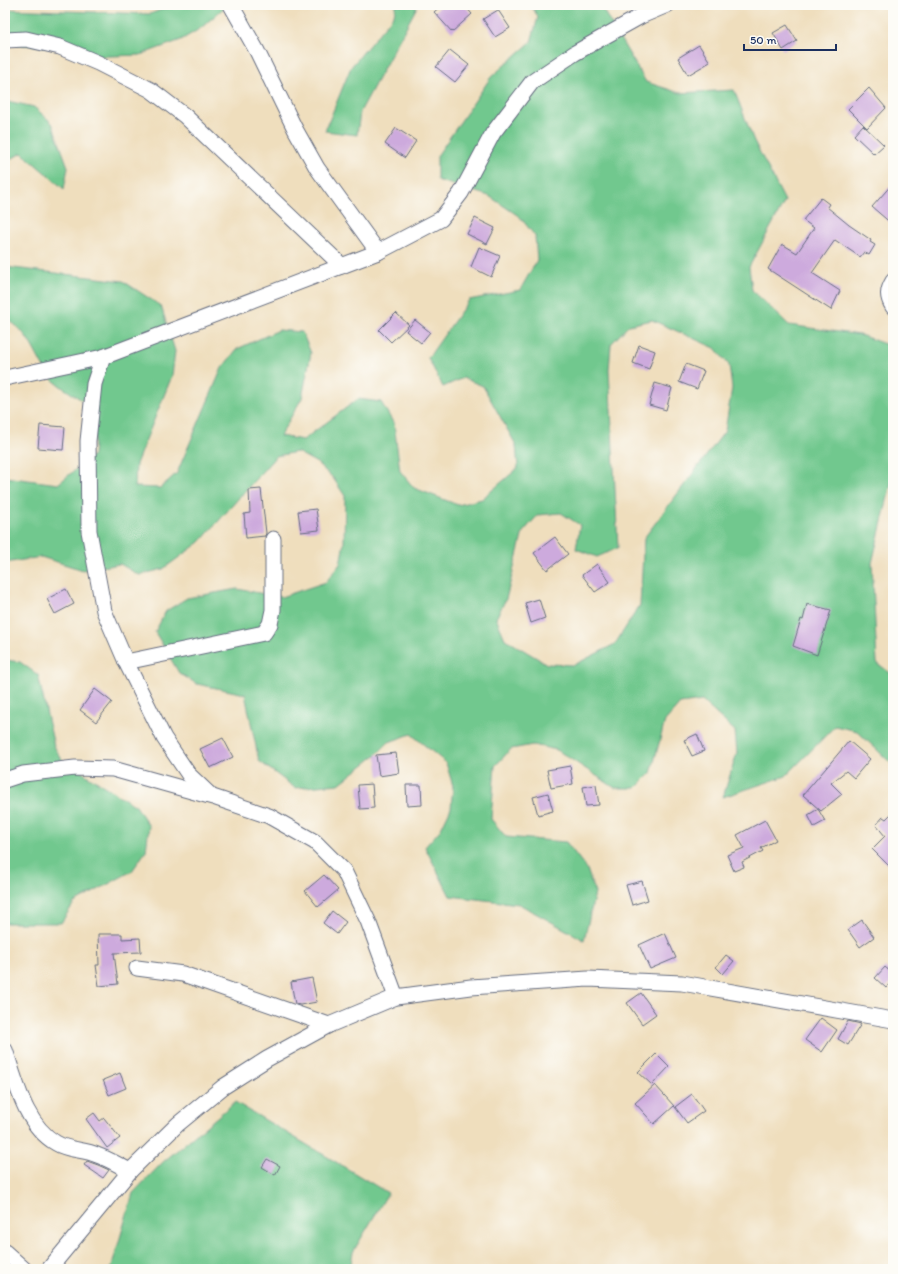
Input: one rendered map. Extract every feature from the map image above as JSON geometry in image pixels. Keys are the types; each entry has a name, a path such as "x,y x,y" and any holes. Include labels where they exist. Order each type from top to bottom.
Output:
{"street":[{"path":"231,5 257,51 295,129 317,168 378,252"},
{"path":"5,378 103,357 378,252 441,219 461,193 493,133 532,82 575,53 641,16 667,5"},
{"path":"5,40 26,39 60,47 98,62 152,90 185,116 342,266"},
{"path":"893,281 888,289 888,299 893,307"},
{"path":"103,357 94,384 88,441 89,531 104,612 126,662 164,738 189,775 213,797"},
{"path":"66,366 86,375 94,384"},
{"path":"126,662 264,633 270,624 273,610 273,539"},
{"path":"5,780 23,774 75,768 113,768 213,797 269,816 315,842 344,871 368,921 396,997"},
{"path":"137,968 183,974 329,1025"},
{"path":"49,1269 130,1171 178,1124 223,1087 267,1058 329,1025 396,997 471,987 604,979 682,983 893,1020"},
{"path":"5,1050 26,1109 42,1134 56,1144 76,1151 96,1154 130,1171"},
{"path":"5,1252 24,1269"}],"green space":[{"path":"174,5 227,5 201,28 181,40 140,55 83,57 60,47 5,44 5,9 150,14"},
{"path":"396,5 418,5 360,112 357,135 325,131 351,67 394,15"},
{"path":"531,5 600,5 646,82 680,93 734,90 754,141 785,201 749,267 752,290 789,325 860,335 893,347 893,476 872,563 877,663 893,675 893,765 857,731 835,726 786,776 723,797 737,753 735,731 702,701 680,704 665,721 651,773 636,788 615,788 557,750 533,745 511,749 495,766 491,819 506,837 566,842 587,869 595,893 584,940 519,904 450,896 425,847 441,829 451,808 453,786 446,763 411,734 389,742 376,755 339,784 295,788 259,761 245,694 197,684 179,673 155,632 166,611 187,598 237,589 281,597 326,582 340,564 344,543 345,496 333,478 317,463 297,452 276,456 200,542 163,569 139,575 120,564 83,570 41,557 5,563 5,477 58,484 93,455 97,410 64,389 49,376 26,337 5,318 5,267 123,281 161,306 175,351 172,376 136,464 135,487 160,488 177,473 222,368 237,349 279,330 302,332 311,353 302,398 280,436 303,440 358,399 381,402 394,424 400,471 414,488 458,505 482,499 518,468 516,445 483,386 463,378 443,387 428,358 469,300 520,290 537,260 535,236 520,217 489,196 437,180 437,156 491,77 531,42 538,17","holes":["652,320 715,348 729,365 732,388 725,431 644,538 640,605 615,644 574,665 547,664 505,639 496,618 506,599 523,532 538,515 561,513 580,525 576,549 597,557 618,548 609,370 611,344 629,325"]},
{"path":"12,102 34,107 52,123 68,167 64,189 22,153 5,162 5,103"},
{"path":"5,660 20,662 38,675 54,746 65,765 75,768 136,806 149,826 146,851 132,871 74,903 61,923 5,923"},
{"path":"235,1102 388,1193 353,1252 350,1269 111,1269 133,1193 163,1162"}],"building":[{"path":"442,5 464,5 472,14 452,32 434,12"},
{"path":"498,10 510,28 495,37 483,19"},
{"path":"787,25 797,41 783,50 773,33"},
{"path":"699,45 710,62 688,75 678,58"},
{"path":"450,50 469,65 455,82 436,67"},
{"path":"869,88 886,108 867,128 848,109"},
{"path":"863,125 884,145 874,154 854,135"},
{"path":"396,128 416,141 405,158 385,144"},
{"path":"893,183 893,225 872,207"},
{"path":"821,198 829,204 827,207 849,225 871,240 870,242 875,245 869,255 864,252 860,257 835,240 812,273 840,291 831,310 768,269 782,244 797,253 814,228 803,220"},
{"path":"475,218 495,228 487,244 467,234"},
{"path":"479,247 500,256 491,277 471,267"},
{"path":"396,313 409,325 391,342 379,330"},
{"path":"415,320 430,332 421,343 406,331"},
{"path":"639,345 655,351 649,369 633,363"},
{"path":"686,364 704,371 697,389 679,382"},
{"path":"655,383 672,388 666,410 649,405"},
{"path":"40,425 65,427 63,450 38,448"},
{"path":"261,489 266,533 265,536 246,538 244,514 250,513 249,490"},
{"path":"316,509 319,530 301,532 298,511"},
{"path":"555,537 568,554 547,570 534,553"},
{"path":"597,564 610,582 595,592 582,575"},
{"path":"66,589 74,604 55,614 47,599"},
{"path":"539,599 545,618 531,623 525,603"},
{"path":"807,604 831,610 817,655 793,646 801,619 803,620"},
{"path":"95,689 112,702 96,722 80,710"},
{"path":"697,734 704,751 692,756 684,740"},
{"path":"223,738 233,757 210,768 200,749"},
{"path":"849,741 870,759 854,778 846,771 831,783 842,794 821,811 803,795"},
{"path":"396,753 399,773 379,776 376,755"},
{"path":"570,766 573,784 551,788 547,770"},
{"path":"372,784 374,808 360,809 358,785"},
{"path":"406,785 421,785 422,805 407,806"},
{"path":"596,785 599,805 586,806 583,787"},
{"path":"548,793 553,811 538,815 533,797"},
{"path":"818,809 825,821 814,827 808,815"},
{"path":"893,812 893,870 872,849 885,836 876,825 883,817 886,819"},
{"path":"765,820 776,840 761,848 763,851 742,862 744,867 734,871 727,855 744,848 737,835"},
{"path":"324,875 338,890 318,907 305,891"},
{"path":"642,881 648,900 632,905 626,885"},
{"path":"332,911 346,922 337,934 323,923"},
{"path":"862,920 874,937 860,947 848,930"},
{"path":"665,933 676,958 650,969 639,945"},
{"path":"98,934 122,934 122,939 140,938 141,952 114,953 118,984 99,986 96,965 99,965"},
{"path":"726,955 734,961 723,974 716,967"},
{"path":"885,967 893,974 893,980 886,988 875,978"},
{"path":"312,978 317,1002 300,1005 295,1004 291,982"},
{"path":"641,993 656,1014 642,1024 627,1003"},
{"path":"821,1018 837,1030 822,1052 805,1040"},
{"path":"848,1021 861,1024 848,1045 838,1039"},
{"path":"656,1054 669,1067 652,1085 638,1072"},
{"path":"120,1073 126,1088 109,1095 103,1080"},
{"path":"655,1085 674,1106 654,1124 635,1103"},
{"path":"692,1094 704,1111 687,1123 675,1107"},
{"path":"94,1113 100,1121 104,1118 120,1138 107,1148 86,1119"},
{"path":"267,1159 280,1166 275,1175 262,1167"},
{"path":"87,1161 109,1170 103,1178 84,1165"}]}
